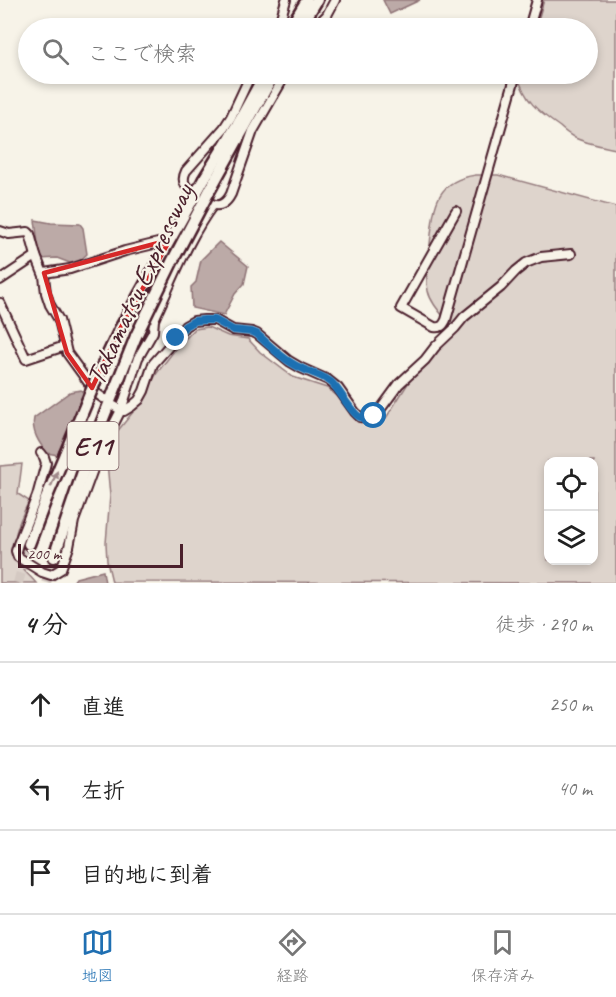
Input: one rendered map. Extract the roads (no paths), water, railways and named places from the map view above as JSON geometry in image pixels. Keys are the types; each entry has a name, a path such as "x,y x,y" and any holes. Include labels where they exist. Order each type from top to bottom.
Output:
{"highway":[{"path":"294,18 302,0"},
{"path":"295,18 307,0"},
{"path":"307,18 319,2"},
{"name":"Takamatsu Expressway","path":"54,557 89,454 135,336 208,182 260,84"},
{"name":"Takamatsu Expressway","path":"29,544 98,375 120,329 268,84"}],"street":[{"path":"281,18 286,0"},
{"path":"323,18 335,0"},
{"path":"532,18 537,0"},
{"path":"319,2 331,9"},
{"path":"246,84 224,128 186,171 183,178 189,189 213,205 221,205 228,201 253,131 280,84"},
{"path":"456,211 401,308 434,327 443,326 447,320 513,84"},
{"path":"41,453 46,464 37,496 16,550 18,557 42,572 51,574 61,569 69,547 74,521 99,453 138,358 153,332 157,313 205,216 213,205"},
{"path":"0,231 9,234 28,232 30,234 44,273 46,293 63,333 64,346 71,360 96,393 103,398"},
{"path":"44,273 70,269 158,243 163,243 185,255"},
{"path":"117,408 124,411 139,400 153,364 185,326 194,321 215,320 233,330 257,334 289,361 328,380 338,388 360,417 374,416 399,384 435,346 516,271 526,263 541,257 571,254"},
{"path":"0,280 24,268 36,256"},
{"path":"0,303 26,359 64,346"}],"tunnel":[{"path":"18,583 29,544"},
{"path":"46,583 54,557"}]}
